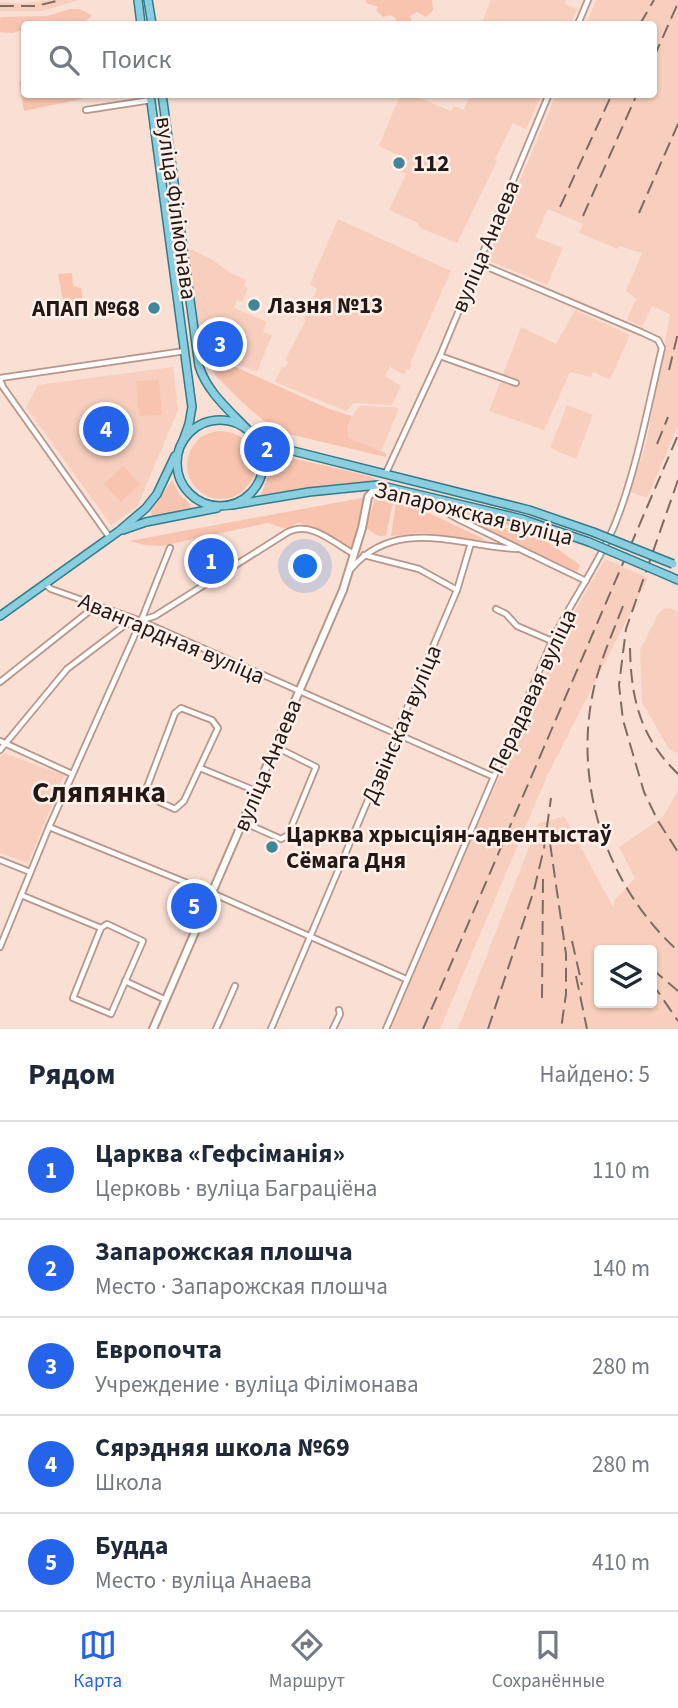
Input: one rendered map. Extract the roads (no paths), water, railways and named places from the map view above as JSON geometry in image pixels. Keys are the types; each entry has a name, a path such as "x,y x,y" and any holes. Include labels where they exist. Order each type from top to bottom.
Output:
{"main road":[{"path":"138,0 141,21"},
{"path":"148,0 152,21"},
{"name":"вуліца Філімонава","path":"150,98 192,412 181,444"},
{"name":"вуліца Філімонава","path":"163,98 199,366 214,393 250,432"},
{"path":"0,616 119,531 152,502 181,444 196,428 213,421 232,422 250,432 261,448 261,474 247,497 232,505 119,531"},
{"name":"Запарожская вуліца","path":"250,432 277,447 529,510 593,531 676,566"},
{"path":"181,444 177,468 185,488 202,502 223,506"},
{"name":"Запарожская вуліца","path":"232,505 378,485 522,519 589,542 678,580"}],"street":[{"path":"579,21 588,0"},
{"path":"86,110 145,98"},
{"name":"вуліца Анаева","path":"385,474 440,356 547,98"},
{"name":"Перадавая вуліца","path":"386,1029 552,641 564,615 597,565 626,495 662,348 658,340 643,332 478,263"},
{"path":"110,537 8,395 0,379 185,351"},
{"path":"440,356 516,383"},
{"name":"вуліца Анаева","path":"153,1029 276,747 349,571 368,497 378,485"},
{"path":"356,486 368,497"},
{"path":"409,492 586,581"},
{"path":"0,750 2,743 67,669 125,625 155,615 288,532 298,528 324,536 354,554"},
{"name":"Запарожская вуліца","path":"349,571 364,555 385,543 405,537 521,549"},
{"name":"Дзвінская вуліца","path":"271,1029 464,573 471,543"},
{"path":"0,947 170,548"},
{"path":"364,555 419,569 457,590"},
{"name":"Авангардная вуліца","path":"45,584 51,589 141,621 396,736 492,776"},
{"path":"0,682 97,605"},
{"path":"496,609 506,614 517,626 552,641"},
{"path":"181,708 212,720 218,728 200,768 178,808 170,808 144,795 175,713 181,708"},
{"path":"2,743 72,774"},
{"path":"243,822 281,839 288,835 316,767 276,747"},
{"path":"200,768 257,791"},
{"path":"50,827 212,893 406,979"},
{"path":"0,860 30,872"},
{"path":"21,895 101,928"},
{"path":"107,924 143,941 110,1014 73,998 101,928 107,924"},
{"path":"125,981 166,1000"},
{"path":"216,1029 235,986"},
{"path":"333,1029 340,1014 339,1010"}],"railway":[{"path":"0,6 36,6 61,0"},
{"path":"642,21 654,0"},
{"path":"657,50 678,3"},
{"path":"560,207 610,98"},
{"path":"583,216 635,98"},
{"path":"639,213 678,124"},
{"path":"669,370 678,333"},
{"path":"657,444 668,417"},
{"path":"423,1029 678,435"},
{"path":"678,480 626,629 619,685 623,720 644,792 658,821 678,852"},
{"path":"623,606 600,666 591,703 588,737 594,805 603,838 634,899 654,926 678,951"},
{"path":"630,648 633,684 640,716 655,746 678,774"},
{"path":"488,1029 534,890 544,848 551,798"},
{"path":"550,843 566,954 566,994 561,1029"},
{"path":"542,998 543,879"},
{"path":"572,941 582,985"},
{"path":"657,973 678,991"},
{"path":"576,976 587,1029"},
{"path":"657,990 678,1021"}],"place":[{"name":"112","path":"399,163"},
{"name":"Лазня №13","path":"254,305"},
{"name":"АПАП №68","path":"154,308"},
{"name":"Европочта","path":"220,344"},
{"name":"Сярэдняя школа №69","path":"106,429"},
{"name":"Запарожская плошча","path":"267,449"},
{"name":"Царква «Гефсіманія»","path":"211,561"},
{"name":"Царква хрысціян-адвентыстаў Сёмага Дня","path":"272,847"},
{"name":"Будда","path":"194,906"}],"district":[{"name":"Сляпянка","path":"99,792"}]}
